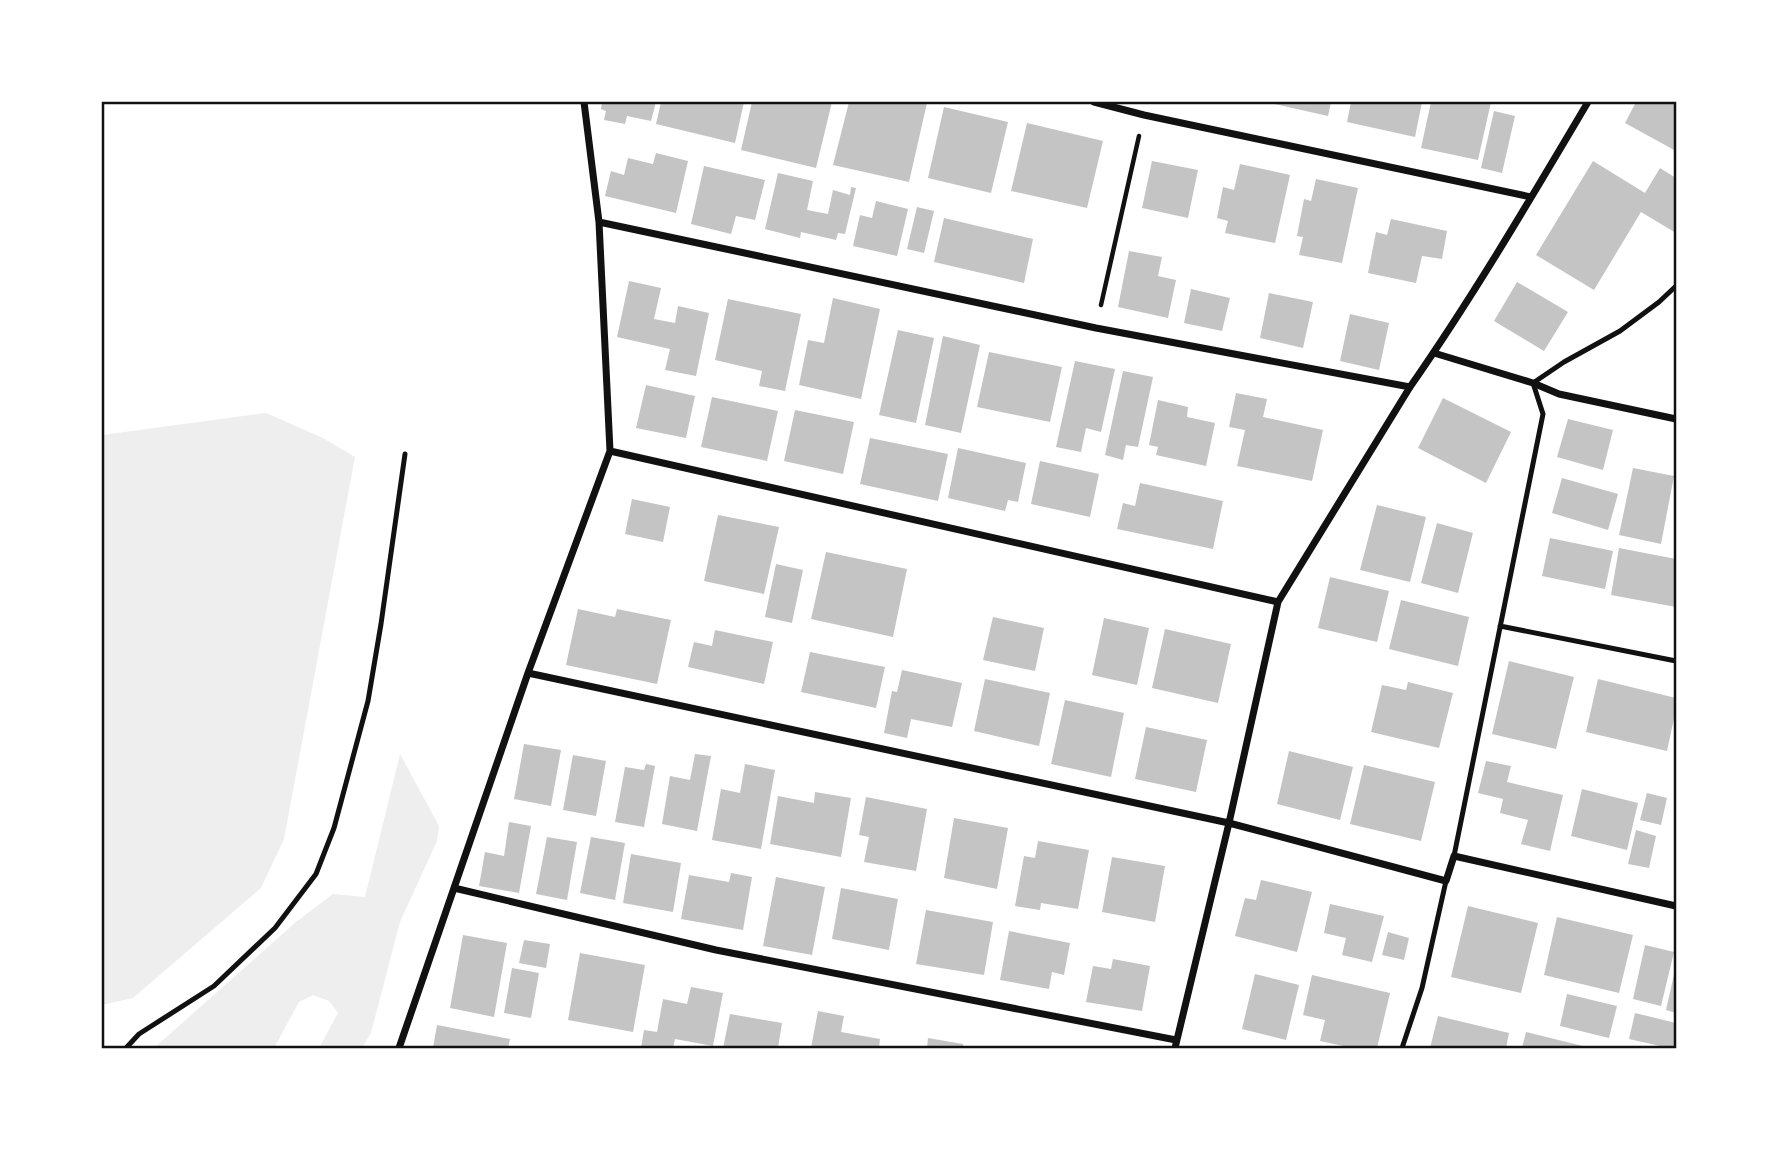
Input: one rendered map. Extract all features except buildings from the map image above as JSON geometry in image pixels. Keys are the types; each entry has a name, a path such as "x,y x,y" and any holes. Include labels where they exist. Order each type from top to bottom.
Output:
{"street":[{"path":"399,1048 528,673 610,451 599,222 584,102"},
{"path":"1094,102 1531,197"},
{"path":"454,887 716,950 1175,1044 1229,823 1278,602 1588,102"},
{"path":"599,222 1096,328 1409,387"},
{"path":"1434,353 1533,383 1559,394 1676,419"},
{"path":"610,451 1278,602"},
{"path":"528,673 1229,823 1446,881 1454,856 1676,906"}],"lane":[{"path":"1454,856 1543,414 1533,383 1564,362 1620,331 1676,286"},
{"path":"126,1048 139,1034 214,986 275,928 316,874 334,828 368,701 405,454"},
{"path":"1500,626 1676,661"},
{"path":"1402,1048 1422,988 1446,881"}],"path":[{"path":"1096,328 1144,115"}],"shaded area":[{"path":"266,413 323,438 355,457 284,839 261,888 133,998 102,1005 102,435"},
{"path":"400,754 439,826 437,841 400,922 371,1033 362,1048 319,1048 338,1013 329,1001 313,995 299,1002 274,1048 154,1048 296,922 333,894 365,897"}]}
